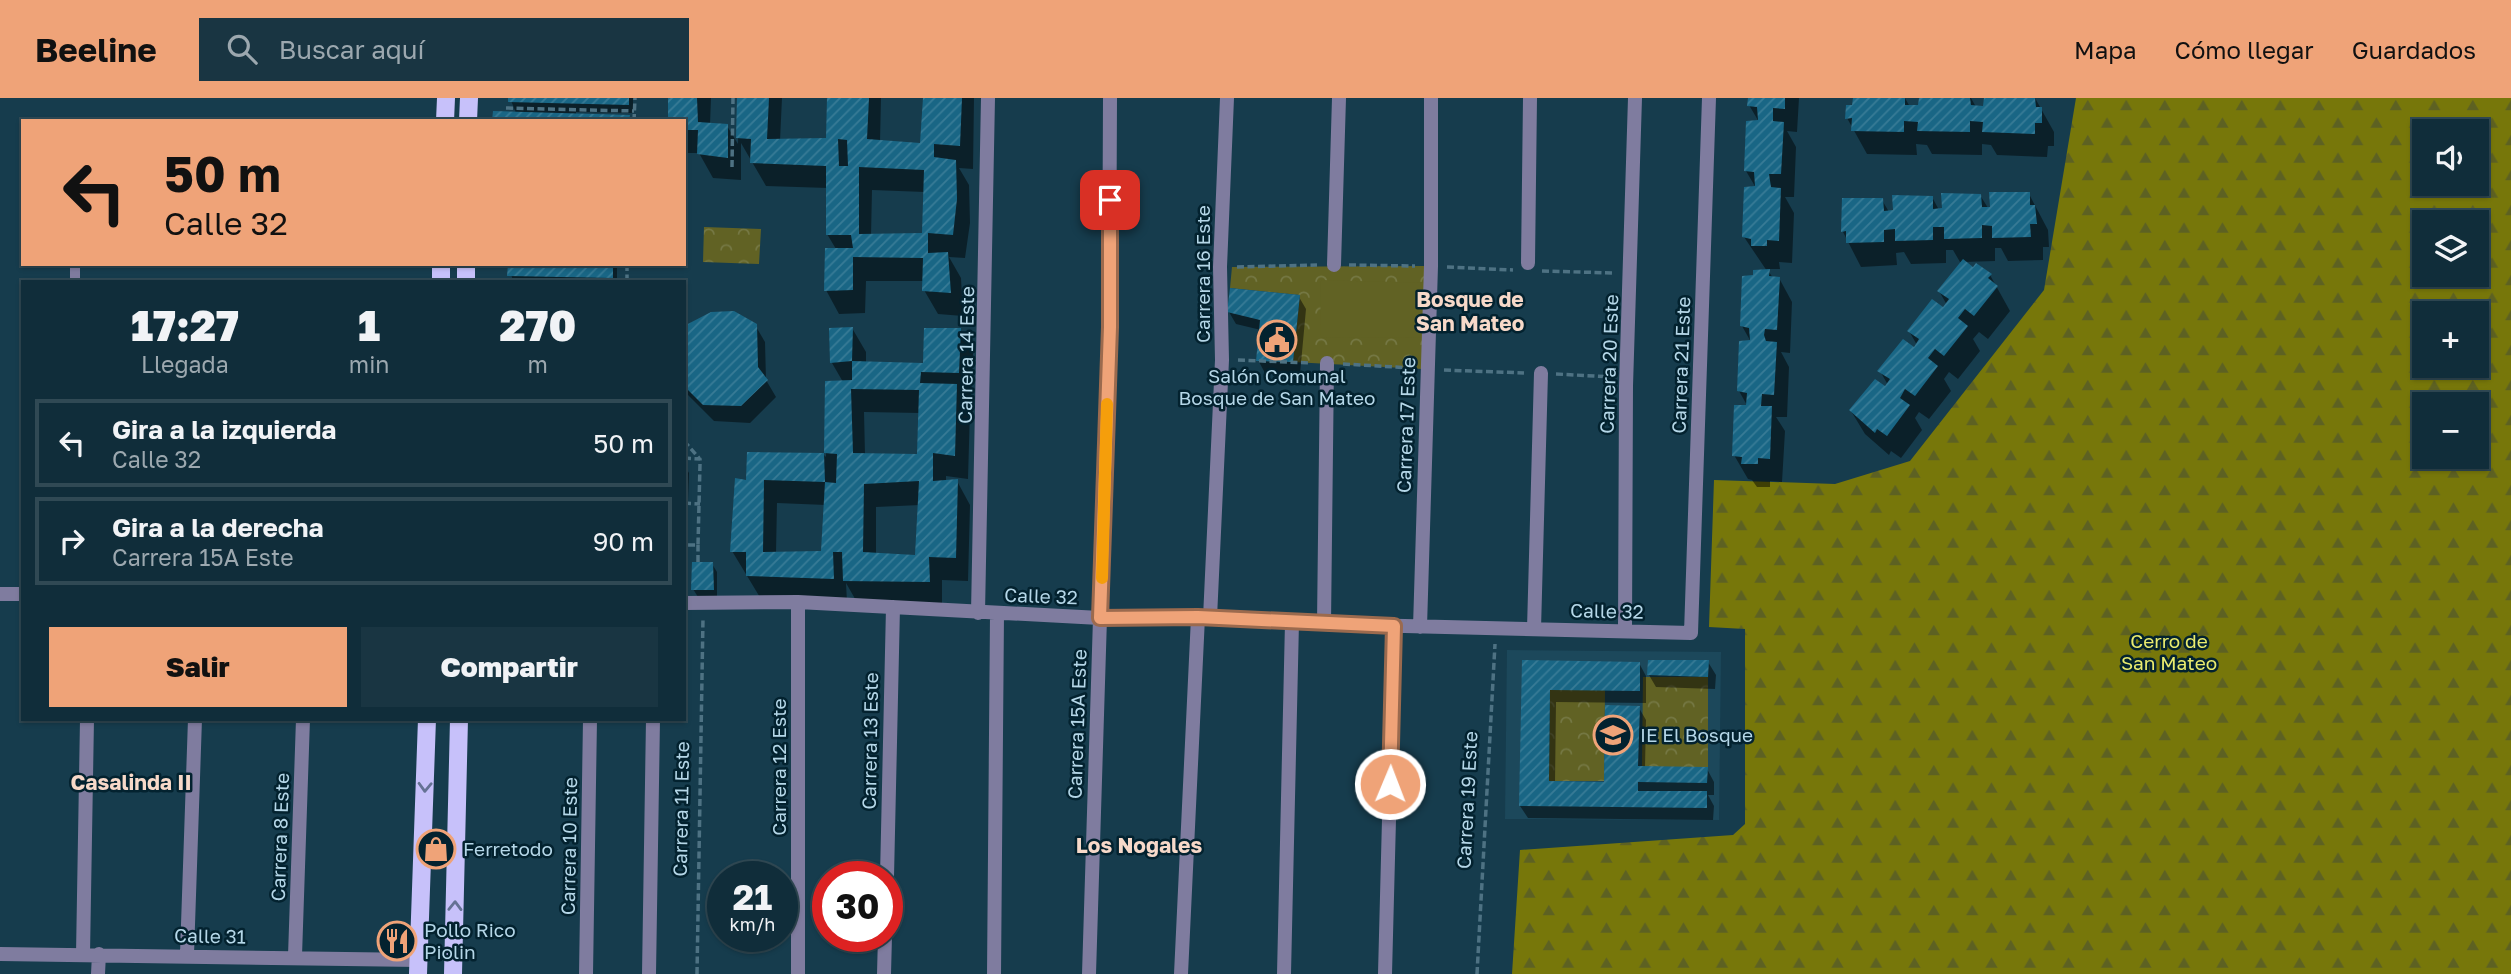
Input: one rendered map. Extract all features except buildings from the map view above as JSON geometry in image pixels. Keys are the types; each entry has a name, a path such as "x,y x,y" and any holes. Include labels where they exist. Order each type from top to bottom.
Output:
{"main road":[{"path":"445,119 446,98"},
{"path":"468,119 469,98"},
{"path":"419,967 427,721"},
{"path":"453,974 459,721"}],"street":[{"name":"Carrera 14 Este","path":"978,613 988,98"},
{"name":"Carrera 15A Este","path":"1088,974 1110,327 1110,98"},
{"name":"Carrera 16 Este","path":"1181,974 1222,359 1220,267 1227,98"},
{"path":"1334,265 1339,98"},
{"name":"Carrera 17 Este","path":"1420,627 1431,266 1431,98"},
{"path":"1528,262 1530,98"},
{"name":"Carrera 20 Este","path":"1625,630 1626,386 1635,98"},
{"name":"Carrera 21 Este","path":"1691,633 1710,98"},
{"path":"1324,624 1327,363"},
{"path":"1534,629 1541,373"},
{"path":"0,594 21,594"},
{"name":"Calle 32","path":"686,603 798,602 1100,618 1204,618 1420,627 1691,633"},
{"name":"Carrera 12 Este","path":"798,602 798,974"},
{"name":"Carrera 13 Este","path":"887,861 893,607"},
{"path":"994,974 997,614"},
{"path":"1284,974 1292,622"},
{"path":"1385,974 1394,626"},
{"path":"83,955 88,721"},
{"path":"187,954 195,721"},
{"name":"Carrera 8 Este","path":"295,956 303,721"},
{"name":"Carrera 10 Este","path":"586,974 590,721"},
{"name":"Carrera 11 Este","path":"649,974 653,721"},
{"path":"884,974 885,952"},
{"name":"Calle 31","path":"0,954 295,956 419,967"},
{"path":"98,974 99,954"}],"lane":[{"path":"75,268 75,280"}],"path":[{"path":"634,119 635,98"},
{"path":"732,167 733,98"},
{"path":"506,108 634,111"},
{"path":"686,443 700,459 698,562"},
{"path":"686,458 700,459"},
{"path":"686,503 699,504"},
{"path":"686,545 698,545"},
{"name":"Carrera 11 Este","path":"697,974 703,602"},
{"name":"Carrera 19 Este","path":"1477,974 1496,628"}],"shaded area":[{"name":"IE El Bosque","path":"1507,650 1721,652 1719,820 1505,819"}],"green space":[{"name":"Cerro de San Mateo","path":"2076,98 2511,98 2511,974 1512,974 1520,850 1733,835 1745,824 1745,629 1709,627 1714,480 1835,484 1910,461 2044,290"},
{"path":"704,227 761,229 759,264 703,262"},
{"name":"Bosque de San Mateo","path":"1427,266 1422,369 1293,362 1300,295 1230,288 1232,267"},
{"path":"1321,280 1427,283 1424,338 1320,337"},
{"path":"1643,677 1708,677 1708,767 1642,768"},
{"path":"1550,690 1605,690 1604,781 1549,781"}],"slow traffic":[{"path":"1102,578 1107,404"}],"place":[{"name":"Salón Comunal Bosque de San Mateo","path":"1277,340"},
{"name":"IE El Bosque","path":"1613,735"},
{"name":"Ferretodo","path":"436,849"},
{"name":"Pollo Rico Piolin","path":"397,941"}],"district":[{"name":"Bosque de San Mateo","path":"1470,312"},
{"name":"Casalinda II","path":"131,783"},
{"name":"Los Nogales","path":"1139,846"}],"route":[{"path":"1110,200 1110,327 1100,618 1198,617 1394,626 1390,784"}]}
